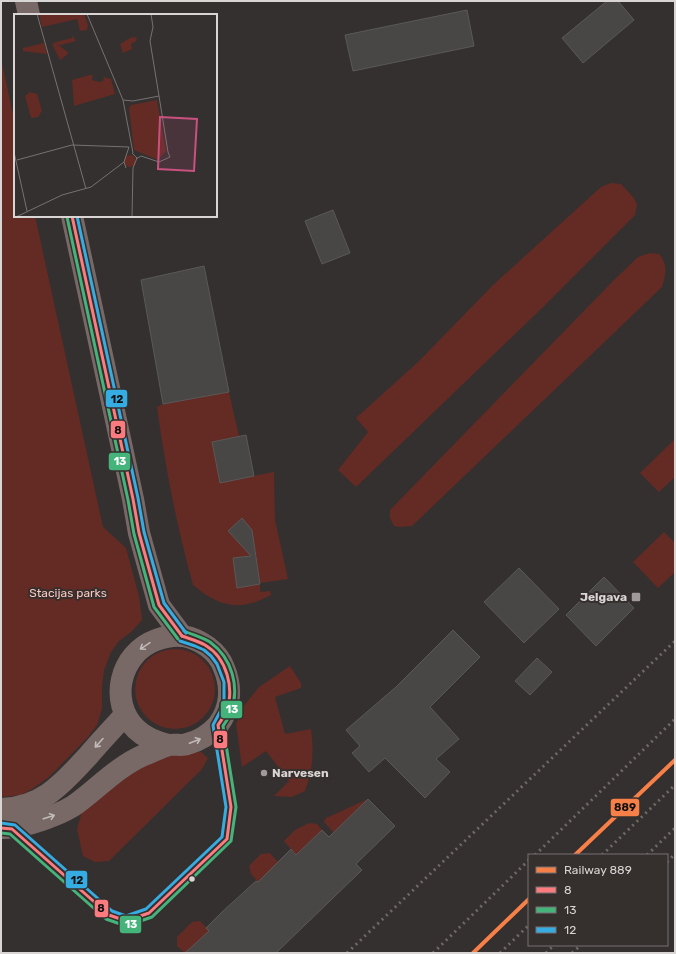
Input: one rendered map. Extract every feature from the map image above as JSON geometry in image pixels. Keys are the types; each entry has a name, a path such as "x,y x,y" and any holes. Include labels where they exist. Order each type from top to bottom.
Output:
{"street":[{"path":"26,1 29,14"},
{"path":"72,217 132,491 139,533 158,605 182,636"},
{"path":"182,636 198,641 212,650 223,663 229,679 230,697 226,712 218,725 204,738 187,744 168,745 151,740 136,730 125,715 120,698 121,682 126,666 136,652 149,643 165,637 182,636"},
{"path":"1,809 24,806 36,801 62,785 125,715"},
{"path":"1,828 12,828 57,814 79,803 115,772 137,758 168,745"}],"green space":[{"name":"Stacijas parks","path":"1,59 14,118 14,217 35,217 103,527 126,548 139,596 142,620 131,632 119,641 111,652 104,670 102,709 97,725 88,737 49,777 32,789 21,795 1,797"},
{"path":"611,183 621,184 634,198 637,205 635,215 540,310 356,487 338,470 368,432 356,418 418,362 493,285 601,187"},
{"path":"650,253 659,254 664,262 665,274 662,287 412,526 394,526 390,518 390,510 614,280 638,257"},
{"path":"229,392 239,436 212,442 220,482 274,472 275,520 288,579 260,583 256,555 233,558 237,587 260,584 260,592 270,591 271,595 249,604 240,605 230,605 221,602 212,598 193,585 172,497 157,407 163,404"},
{"path":"675,439 675,477 659,492 640,473"},
{"path":"664,532 675,543 675,572 658,588 633,562"},
{"path":"175,649 190,652 203,661 212,674 215,689 212,704 203,717 190,726 175,729 160,726 147,717 138,704 135,689 138,674 147,661 160,652"},
{"path":"290,666 301,683 301,688 275,697 285,734 311,729 312,745 311,768 305,791 292,797 274,796 289,781 266,751 242,767 236,724 243,707 259,687"},
{"path":"201,752 208,758 202,769 109,861 95,862 83,856 77,829 82,811 145,764 181,753"},
{"path":"368,799 334,833 324,822 326,818"},
{"path":"309,823 317,824 322,830 296,855 284,841 295,830"},
{"path":"270,853 284,869 264,889 251,874 249,866 261,854"},
{"path":"200,921 216,938 200,953 185,953 177,946 177,937 192,922"}],"building":[{"path":"607,1 618,1 634,20 583,63 562,38"},
{"path":"467,10 474,46 353,71 345,35"},
{"path":"333,210 350,253 322,264 305,221"},
{"path":"204,266 229,392 163,404 141,280"},
{"path":"246,435 254,476 220,483 212,442"},
{"path":"242,518 252,530 260,584 237,588 233,558 251,556 228,531"},
{"path":"519,568 559,609 524,643 484,602"},
{"path":"604,577 634,608 596,646 566,615"},
{"path":"453,630 480,657 430,707 459,739 436,759 450,772 425,798 385,758 369,772 352,753 360,746 346,730 396,687"},
{"path":"537,658 552,672 530,695 515,681"},
{"path":"368,799 395,826 356,864 362,870 276,953 185,953 209,931 206,928 222,912 256,881 258,882 291,849 296,855 322,830 329,837"}],"railway":[{"path":"347,953 675,641"},
{"path":"536,854 675,719"},
{"path":"603,854 675,785"},
{"path":"648,854 675,828"},
{"path":"668,861 675,854"},
{"path":"433,953 528,861"},
{"path":"500,953 528,926"},
{"path":"546,953 553,946"},
{"path":"572,953 580,946"}],"rail line":[{"name":"889","path":"576,854 675,760"},
{"name":"889","path":"473,953 528,900"}],"transit line":[{"name":"13","path":"67,217 134,534 154,607 178,639"},
{"name":"8","path":"72,217 139,533 159,605 182,636"},
{"name":"12","path":"77,217 144,532 164,603 186,633"},
{"name":"13","path":"1,833 10,834 106,919 126,926 152,917 231,841 236,807 223,726 230,714 234,702 235,693 232,674 224,656 218,649 207,640 184,631"},
{"name":"8","path":"1,828 12,829 109,915 126,921 149,913 227,839 231,807 218,725 226,712 229,703 229,684 224,666 213,651 197,641 182,636"},
{"name":"12","path":"1,823 15,825 112,911 126,916 146,909 222,837 226,807 213,725 224,701 224,682 217,664 211,656 204,650 180,641"}],"place":[{"name":"Jelgava","path":"636,597"},
{"name":"Narvesen","path":"264,773"}]}
